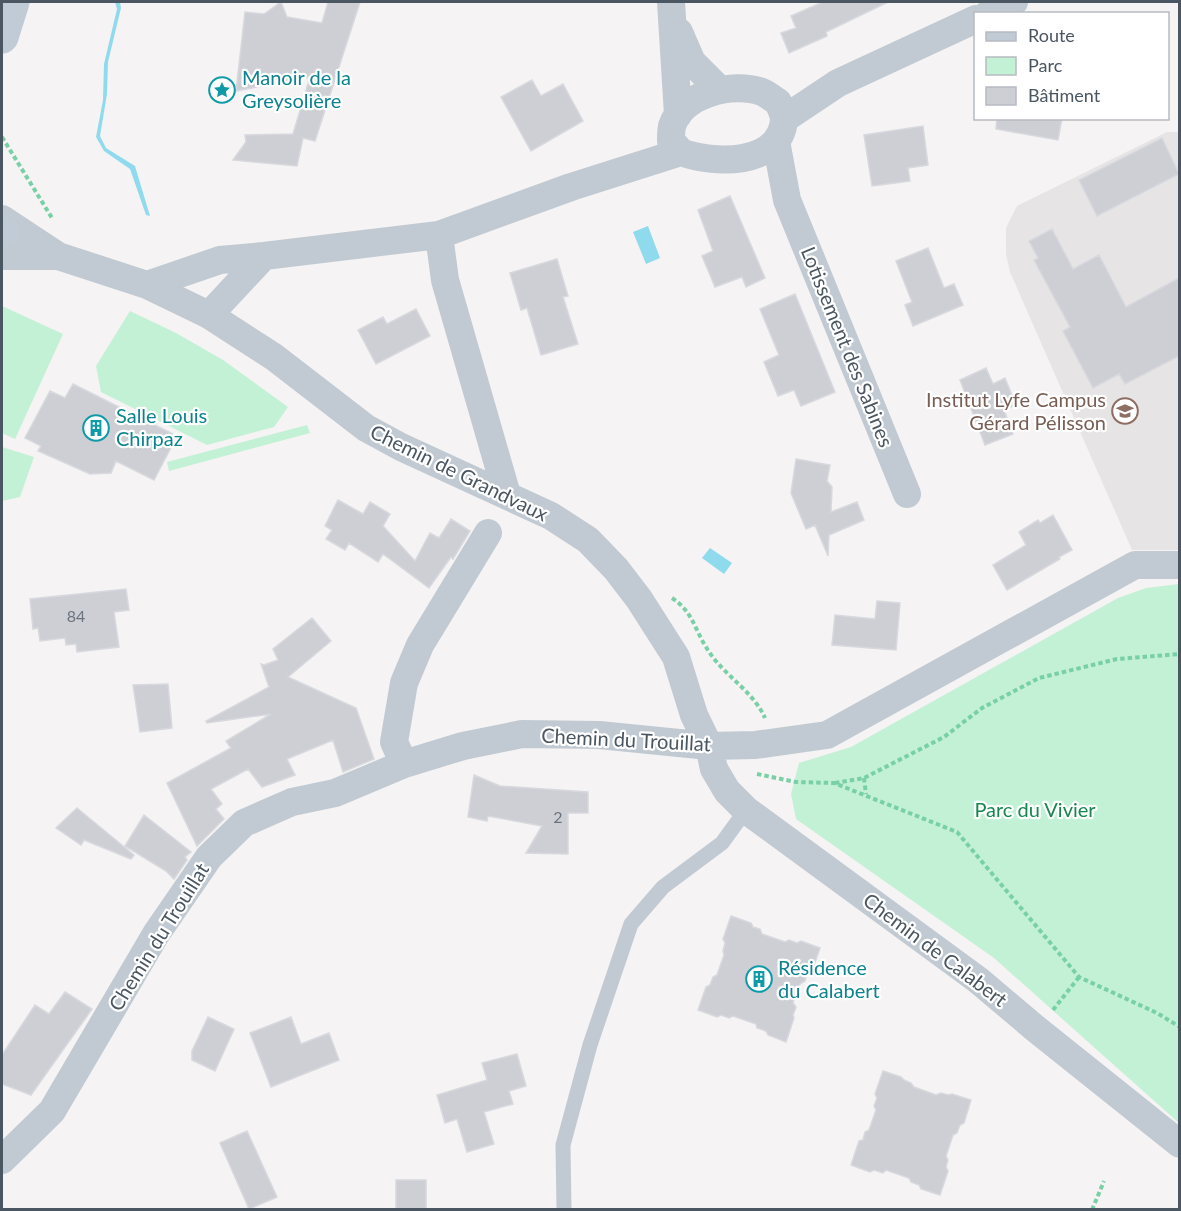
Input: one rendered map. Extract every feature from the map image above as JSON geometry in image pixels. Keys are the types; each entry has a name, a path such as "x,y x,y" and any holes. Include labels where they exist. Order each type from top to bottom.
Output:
{"main road":[{"path":"2,37 13,2"}],"street":[{"path":"992,12 1014,2"},
{"path":"672,11 692,62 719,89"},
{"path":"672,11 677,131 695,158 741,160 760,153 779,120 838,83 974,19"},
{"path":"147,285 220,260 439,235 590,181 677,131 697,98 719,89 762,92 779,120"},
{"name":"Lotissement des Sabines","path":"779,120 787,200 907,494"},
{"name":"Lotissement des Sabines","path":"741,160 787,200"},
{"name":"Chemin de Grandvaux","path":"2,219 58,256 147,285 209,315 274,357 366,428 401,447 551,516 588,540 616,569 635,594 676,657 694,715 709,746"},
{"path":"439,235 446,280 507,495"},
{"name":"Chemin de Grandvaux","path":"2,256 58,256"},
{"path":"209,315 264,256"},
{"path":"404,764 394,742 404,684 420,645 488,533"},
{"name":"Chemin du Trouillat","path":"2,1160 52,1111 156,934 209,857 244,824 292,802 335,793 404,764 463,746 522,734 599,735 709,746 755,745 827,735 1135,565 1179,565"},
{"name":"Chemin de Calabert","path":"709,746 714,769 718,776 727,791 746,810 978,980 1179,1144"}],"lane":[{"path":"564,1209 563,1145 590,1045 631,924 663,887 722,843 746,810"}],"path":[{"path":"2,137 57,224"},
{"path":"635,594 667,595 681,604 689,613 706,648 728,676 746,690 760,707 768,724"},
{"path":"779,777 796,782 834,783 864,778 944,737 982,708 1039,678 1117,659 1179,654"},
{"path":"864,778 866,794"},
{"path":"834,783 957,832 1079,977 1157,1012 1179,1027"},
{"path":"1049,1015 1079,977"},
{"path":"1092,1209 1104,1181"}],"shaded area":[{"name":"Institut Lyfe Campus Gérard Pélisson","path":"1167,132 1179,132 1179,550 1132,550 1010,272 1006,254 1006,228 1017,206"}],"green space":[{"path":"2,306 63,334 15,439 2,433"},
{"path":"130,311 176,333 223,360 288,407 274,427 207,445 101,392 96,366"},
{"path":"307,425 310,433 169,471 167,462"},
{"path":"2,447 34,457 20,497 2,501"},
{"name":"Parc du Vivier","path":"1180,584 1179,1123 994,958 796,819 791,794 799,763 851,747 1118,598 1146,588"}],"water":[{"path":"115,2 120,2 121,8 108,62 107,94 100,136 106,148 135,166 150,216 146,215 130,169 104,151 96,137 103,100 104,64 117,9"},
{"path":"648,226 660,258 646,264 633,232"},
{"path":"710,548 732,563 724,574 702,558"}],"building":[{"path":"281,2 287,17 322,23 328,2 360,2 315,141 303,138 297,166 233,160 246,142 245,135 293,134 310,77 236,91 245,12 264,14"},
{"path":"823,2 888,2 826,32 827,36 789,53 781,33 796,28 791,16"},
{"path":"532,80 541,96 563,84 583,121 531,151 501,97"},
{"path":"997,120 1062,120 1058,140 996,129"},
{"path":"923,126 928,165 908,168 910,181 872,186 864,135"},
{"path":"1162,138 1179,174 1097,216 1079,180"},
{"path":"730,196 765,278 746,287 742,277 715,287 702,256 713,251 698,210"},
{"path":"1052,229 1073,269 1099,255 1126,307 1179,278 1179,356 1125,384 1119,374 1093,388 1063,331 1070,327 1034,260 1038,258 1029,241"},
{"path":"928,248 944,288 954,284 963,305 913,326 905,305 912,302 896,261"},
{"path":"557,259 568,296 563,297 578,344 541,355 527,308 521,310 510,273"},
{"path":"795,294 835,392 801,406 794,390 778,396 764,362 779,355 760,309"},
{"path":"416,309 430,336 376,364 358,330 383,317 387,324"},
{"path":"986,368 993,384 1005,378 1016,405 1004,410 1013,434 985,445 960,380"},
{"name":"Salle Louis Chirpaz","path":"73,384 177,436 154,480 116,461 111,473 90,474 38,451 41,446 25,438 50,391 65,398"},
{"path":"796,459 830,465 827,481 832,487 831,512 857,502 864,520 829,535 828,556 815,525 806,529 791,493"},
{"path":"338,500 363,514 370,502 390,514 383,526 415,561 430,533 439,538 451,519 470,531 453,559 451,557 429,588 383,554 378,562 349,543 345,550 326,539 332,530 325,526"},
{"path":"1053,515 1072,550 1007,590 993,565 1026,545 1019,532 1038,520 1040,523"},
{"path":"126,589 129,610 114,612 119,647 77,652 76,644 66,645 65,638 40,641 38,628 33,629 30,599"},
{"path":"877,601 900,603 896,650 832,645 835,615 875,619"},
{"path":"312,618 331,641 288,677 356,708 374,759 343,772 333,740 287,759 295,775 262,787 248,769 211,789 222,804 216,809 224,819 197,846 167,783 231,748 226,741 271,714 207,723 206,721 269,687 261,664 278,660 273,649"},
{"path":"168,684 172,728 140,732 133,685"},
{"path":"474,775 500,786 588,792 588,813 568,813 568,854 526,853 542,826 488,816 487,821 468,817"},
{"path":"77,808 134,855 131,859 84,840 81,845 56,828"},
{"path":"144,815 191,852 185,857 187,860 174,879 166,871 125,846"},
{"name":"Résidence du Calabert","path":"731,916 751,923 753,927 760,929 762,934 785,942 801,941 820,948 812,971 807,973 805,981 800,984 793,1003 796,1007 786,1042 768,1035 766,1031 757,1028 756,1024 733,1016 717,1017 698,1010 706,987 717,975 724,955 723,939"},
{"path":"65,992 92,1009 31,1095 2,1084 2,1055 35,1005 49,1014"},
{"path":"208,1017 234,1029 215,1071 192,1060 192,1051"},
{"path":"291,1017 301,1044 329,1033 339,1060 271,1087 250,1033"},
{"path":"517,1054 526,1086 509,1091 513,1104 484,1112 494,1144 467,1152 457,1119 445,1123 437,1095 487,1080 482,1063"},
{"path":"883,1071 901,1077 914,1087 936,1095 952,1094 971,1100 964,1123 953,1135 946,1156 948,1171 940,1195 921,1189 909,1178 886,1170 883,1173 874,1170 870,1172 851,1165 859,1141 863,1140 865,1132 869,1130 876,1110 875,1094"},
{"path":"247,1131 277,1197 249,1209 220,1143"},
{"path":"396,1180 426,1180 426,1209 396,1209"}],"place":[{"name":"Manoir de la Greysolière","path":"222,90"},
{"name":"Institut Lyfe Campus Gérard Pélisson","path":"1125,411"},
{"name":"Salle Louis Chirpaz","path":"96,428"},
{"name":"Résidence du Calabert","path":"759,979"}]}
